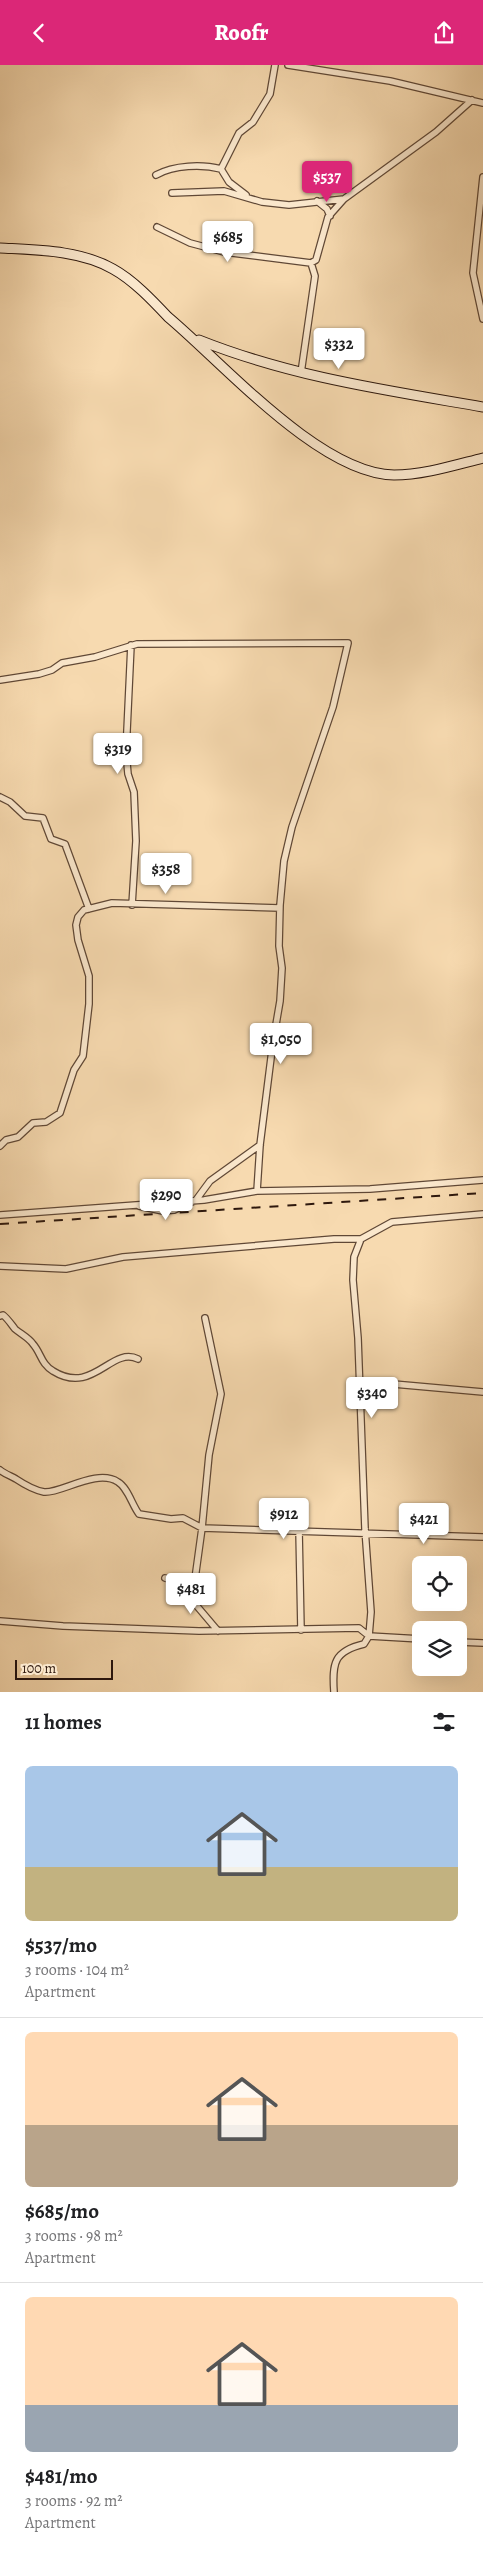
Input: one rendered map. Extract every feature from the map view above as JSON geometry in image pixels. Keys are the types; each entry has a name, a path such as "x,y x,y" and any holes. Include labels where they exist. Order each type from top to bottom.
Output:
{"street":[{"path":"221,169 240,133 253,122 270,94 275,65"},
{"path":"288,65 315,67 390,81 483,103"},
{"path":"157,227 190,243 224,252 311,263 316,260 330,216 344,199 436,132 472,100"},
{"path":"156,175 193,166 221,169"},
{"path":"221,169 229,182 249,198"},
{"path":"483,177 473,273 483,319"},
{"path":"172,193 224,191 249,198 289,205 344,199"},
{"path":"316,201 327,209 330,216"},
{"path":"0,248 52,252 86,259 112,269 154,302 286,421 318,446 347,462 378,473 393,475 483,458"},
{"path":"300,373 315,276 311,263"},
{"path":"193,338 245,359 300,373 369,389 483,407"},
{"path":"0,680 39,674 52,670 62,663 94,657 131,645 178,642 348,643 333,707 292,827 284,861 280,907 279,947 282,968 280,1001 260,1145 257,1191"},
{"path":"131,645 126,753 128,774 134,792 136,841 132,905"},
{"path":"0,797 10,802 25,816 43,818 51,839 65,844 89,909"},
{"path":"0,1146 6,1139 18,1137 33,1123 46,1122 60,1113 74,1069 83,1056 89,1004 89,976 78,940 76,925 78,917 84,910 112,903 132,905 280,907"},
{"path":"196,1200 210,1181 260,1145"},
{"path":"0,1215 196,1200 257,1191 370,1189 483,1181"},
{"path":"0,1266 66,1269 123,1257 157,1253 334,1239 361,1239 392,1222 483,1214"},
{"path":"334,1692 333,1675 340,1656 348,1648 364,1644 369,1636 371,1612 360,1381 353,1280 354,1257 361,1239"},
{"path":"0,1316 3,1315 33,1343 45,1365 69,1379 80,1379 90,1376 124,1357 138,1359"},
{"path":"205,1317 221,1394 210,1455 194,1586 196,1605 218,1631"},
{"path":"360,1381 483,1392"},
{"path":"0,1470 25,1486 46,1493 77,1482 102,1479 118,1482 139,1514 171,1519 183,1518 202,1528 483,1537"},
{"path":"299,1530 302,1630"},
{"path":"165,1577 194,1586"},
{"path":"0,1621 63,1626 218,1631 359,1629 369,1636 412,1638"},
{"path":"467,1642 483,1643"}],"railway":[{"path":"0,1224 483,1193"}]}
